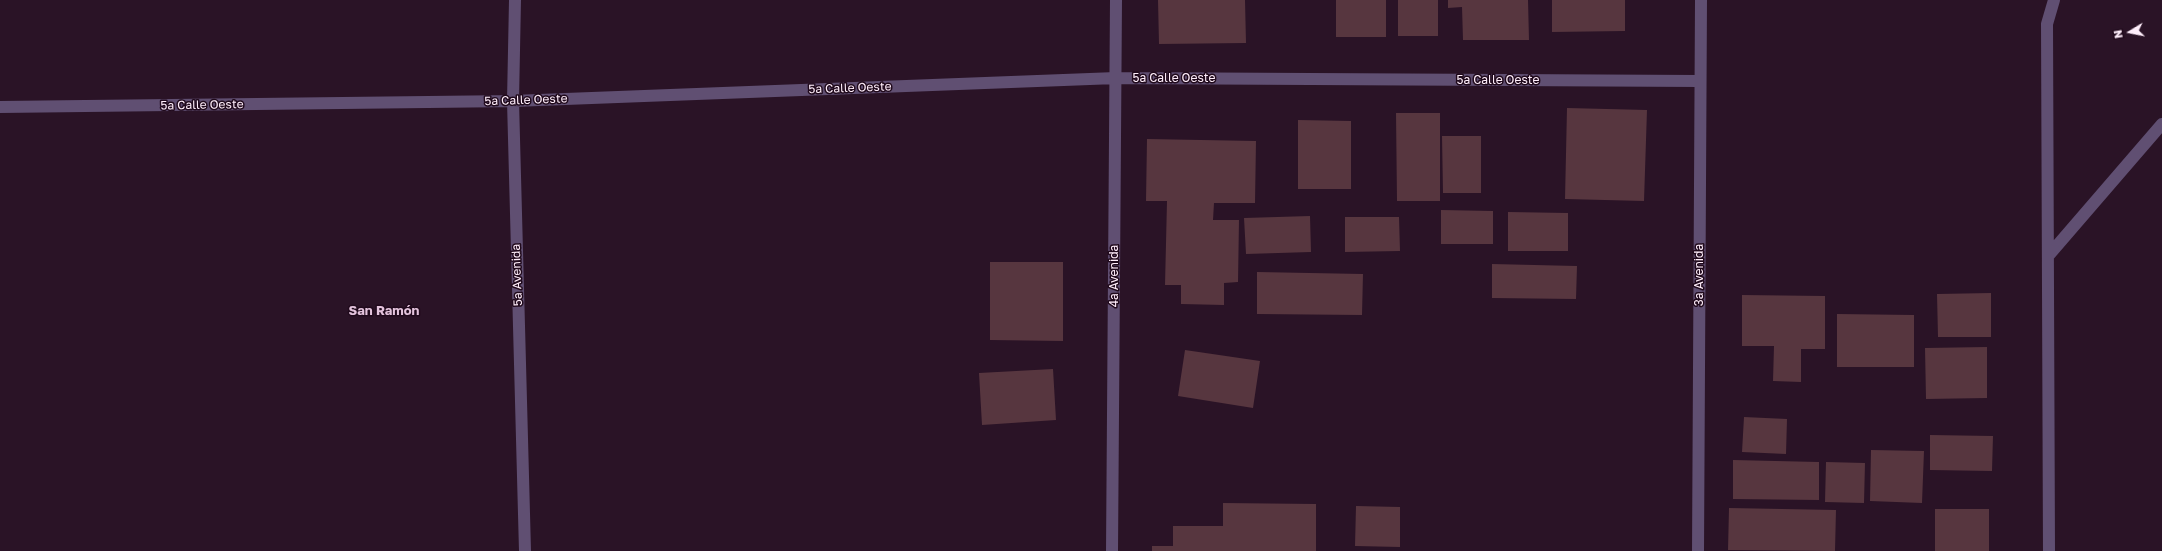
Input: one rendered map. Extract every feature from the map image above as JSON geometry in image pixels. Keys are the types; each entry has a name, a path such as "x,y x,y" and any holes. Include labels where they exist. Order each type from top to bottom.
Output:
{"street":[{"name":"5a Avenida","path":"516,0 512,101 525,551"},
{"name":"4a Avenida","path":"1112,551 1116,0"},
{"name":"3a Avenida","path":"1698,551 1701,0"},
{"path":"2049,551 2047,24 2054,0"},
{"name":"5a Calle Oeste","path":"0,107 512,101 1116,78 1700,81"},
{"path":"2049,255 2162,124"}],"building":[{"path":"1158,0 1245,0 1246,43 1159,44"},
{"path":"1336,0 1386,0 1386,37 1336,37"},
{"path":"1398,0 1438,0 1438,36 1398,36"},
{"path":"1448,0 1528,0 1529,40 1463,40 1462,7 1448,8"},
{"path":"1552,0 1625,0 1625,31 1552,32"},
{"path":"1567,108 1647,110 1644,201 1565,199"},
{"path":"1396,113 1440,113 1440,201 1397,201"},
{"path":"1298,120 1351,121 1351,189 1298,189"},
{"path":"1442,136 1481,136 1481,193 1443,193"},
{"path":"1147,139 1256,141 1255,203 1214,203 1213,220 1239,220 1238,282 1224,283 1224,305 1181,304 1181,285 1165,285 1167,201 1146,201"},
{"path":"1441,210 1493,211 1493,244 1441,244"},
{"path":"1508,212 1568,213 1568,251 1508,251"},
{"path":"1310,216 1311,252 1246,254 1244,218"},
{"path":"1345,217 1399,217 1400,251 1345,252"},
{"path":"990,262 1063,262 1063,341 990,340"},
{"path":"1492,264 1577,266 1576,299 1492,298"},
{"path":"1257,272 1363,274 1362,315 1257,314"},
{"path":"1991,293 1991,337 1938,337 1937,294"},
{"path":"1742,295 1825,296 1825,349 1801,349 1801,382 1773,381 1774,346 1742,346"},
{"path":"1837,314 1914,315 1914,367 1837,367"},
{"path":"1987,347 1987,398 1926,399 1925,348"},
{"path":"1185,350 1260,361 1253,408 1178,396"},
{"path":"1053,369 1056,420 982,425 979,373"},
{"path":"1744,417 1787,419 1786,454 1742,452"},
{"path":"1930,435 1993,436 1992,471 1930,470"},
{"path":"1871,450 1924,451 1922,503 1870,501"},
{"path":"1733,460 1819,462 1819,500 1733,499"},
{"path":"1826,462 1865,463 1864,503 1825,502"},
{"path":"1223,503 1316,504 1316,551 1152,551 1152,546 1173,546 1173,526 1223,526"},
{"path":"1356,506 1400,507 1400,547 1355,546"},
{"path":"1729,508 1836,510 1835,551 1728,550"},
{"path":"1935,509 1989,509 1989,551 1935,551"}],"district":[{"name":"San Ramón","path":"384,311"}]}
